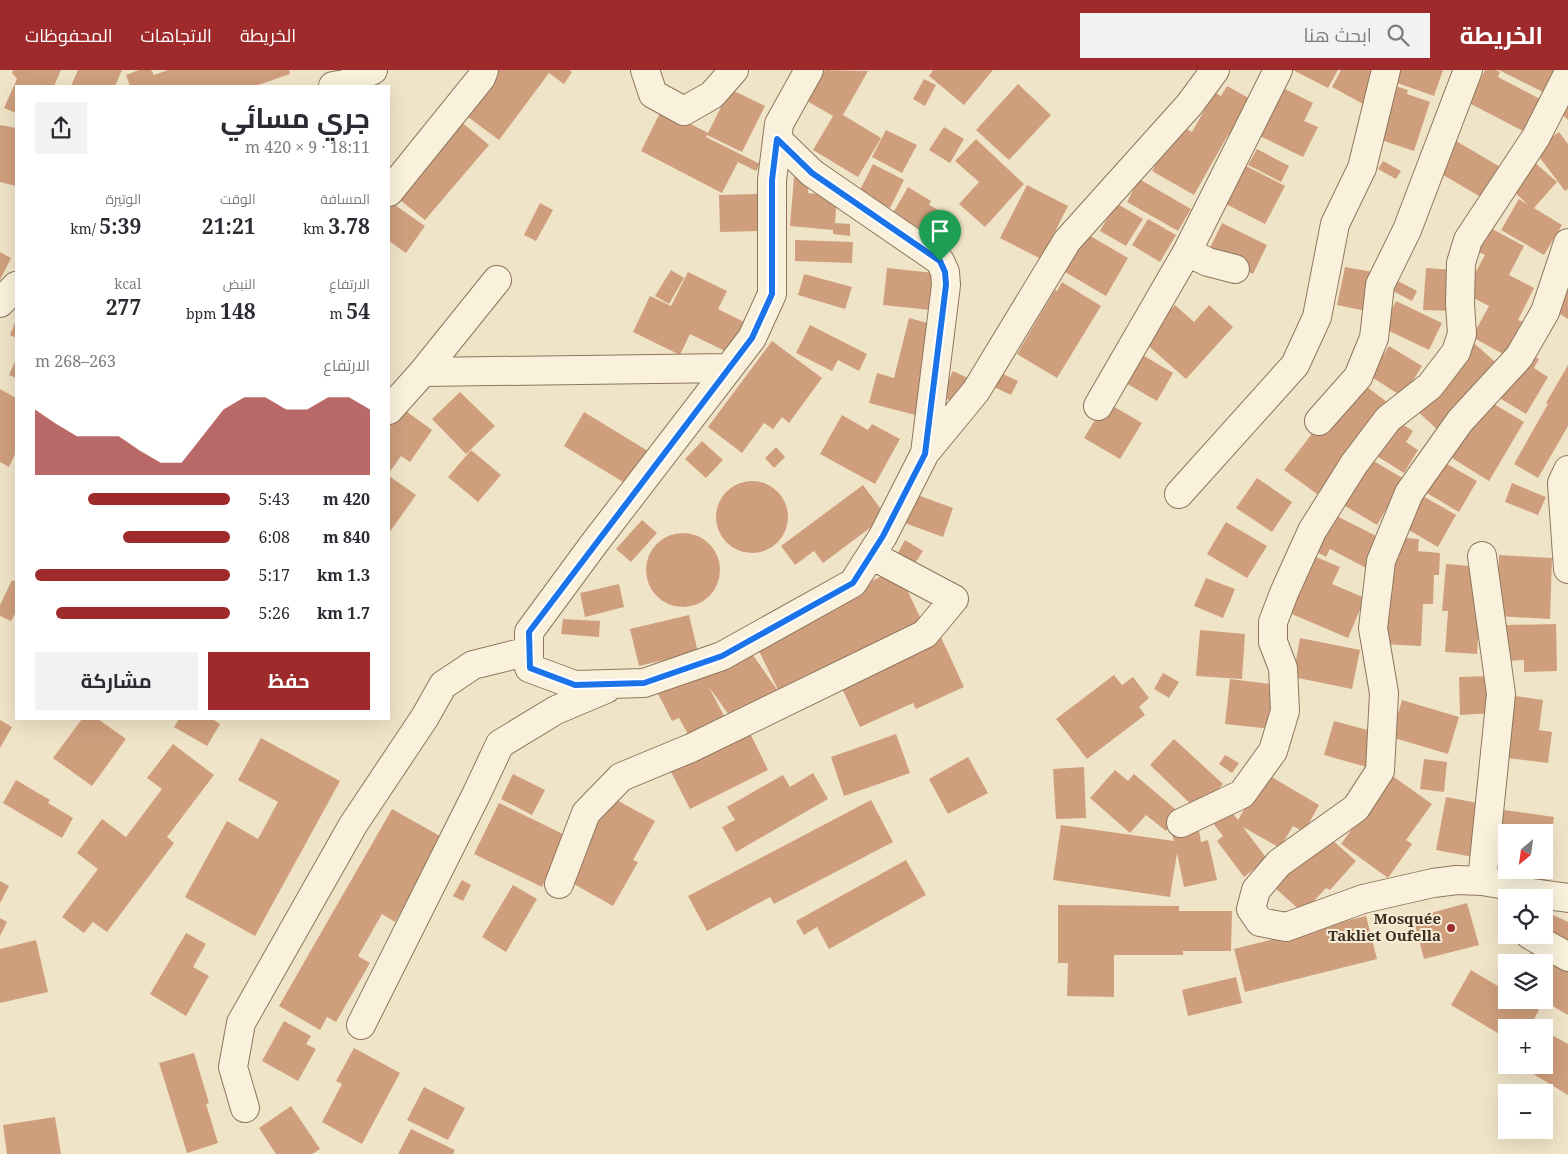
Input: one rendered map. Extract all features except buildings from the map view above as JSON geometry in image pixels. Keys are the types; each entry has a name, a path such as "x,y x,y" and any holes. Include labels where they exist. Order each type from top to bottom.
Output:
{"street":[{"path":"339,85 345,84 373,70"},
{"path":"390,191 481,78 484,70"},
{"path":"645,70 654,94 684,111 712,95 734,70"},
{"path":"810,70 779,124 772,180 772,294 752,338 529,632 530,668 575,685 644,683 722,656 853,583 883,536 925,454 976,391 1066,241 1190,104 1215,70"},
{"path":"1098,406 1187,252 1278,70"},
{"path":"1179,494 1295,364 1317,317 1335,224 1362,168 1386,70"},
{"path":"1319,421 1358,376 1361,369 1374,338 1380,285 1407,230 1468,70"},
{"path":"1181,823 1242,794 1273,751 1285,711 1283,668 1273,642 1273,622 1284,593 1312,531 1354,464 1388,419 1430,386 1456,352 1462,334 1460,304 1462,263 1468,240 1536,137 1568,74"},
{"path":"777,139 812,173 940,261 945,272 946,285 925,454"},
{"path":"1568,243 1545,312 1519,358 1460,421 1409,493 1381,561 1372,628 1384,693 1380,771 1356,808 1279,863 1256,890 1252,909 1260,922 1286,927 1363,899 1433,883 1457,880 1496,890 1568,898"},
{"path":"1187,252 1208,262 1235,269"},
{"path":"390,409 423,372 498,280"},
{"path":"0,303 15,287"},
{"path":"423,372 729,368"},
{"path":"1568,470 1562,484 1568,569"},
{"path":"558,884 586,813 621,777 692,748 925,634 954,598 871,555"},
{"path":"1482,556 1501,694 1496,890"},
{"path":"245,1108 233,1067 241,1023 353,825 425,717 443,685 473,665 529,651"},
{"path":"361,1025 500,744 556,710 618,684"},
{"path":"1546,944 1568,957"}],"place":[{"name":"Mosquée Takliet Oufella","path":"1451,928"}],"route":[{"path":"777,139 812,173 940,261 945,272 946,285 925,454 883,536 853,583 722,656 644,683 575,685 530,668 529,632 593,545 752,338 772,294 772,180 777,139"}]}
